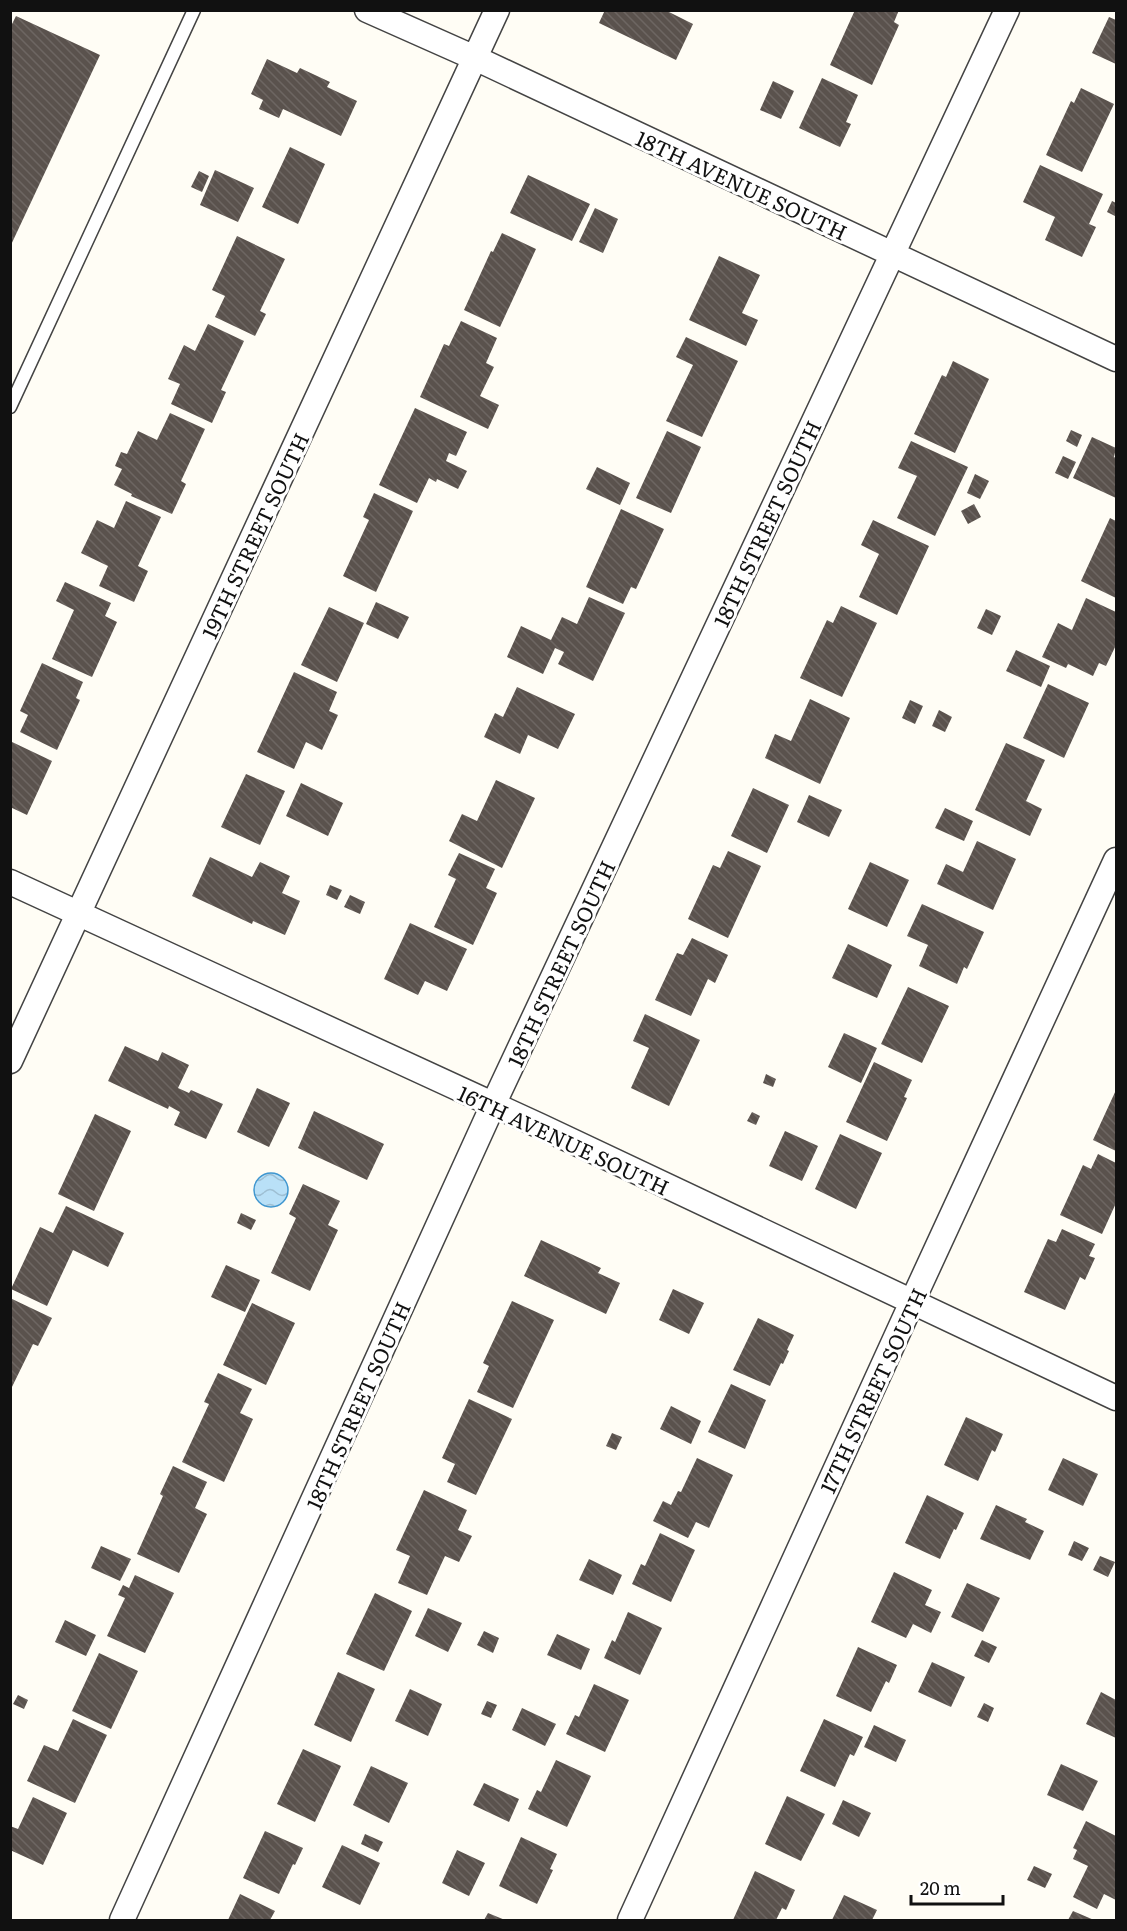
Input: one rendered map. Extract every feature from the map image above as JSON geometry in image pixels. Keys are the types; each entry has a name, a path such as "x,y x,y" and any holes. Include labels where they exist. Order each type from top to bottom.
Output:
{"street":[{"name":"18TH AVENUE SOUTH","path":"367,10 475,58 1116,359"},
{"name":"19TH STREET SOUTH","path":"10,1060 497,10"},
{"name":"18TH STREET SOUTH","path":"122,1920 493,1105 1007,10"},
{"name":"17TH STREET SOUTH","path":"630,1920 1116,860"},
{"name":"16TH AVENUE SOUTH","path":"10,882 493,1105 1116,1398"}],"lane":[{"path":"11,405 194,10"}],"water":[{"path":"271,1173 283,1178 288,1190 283,1202 271,1207 259,1202 254,1190 259,1178"}],"building":[{"path":"605,10 665,10 693,24 676,60 599,23"},
{"path":"855,10 899,10 894,22 899,25 872,85 830,65"},
{"path":"16,16 100,55 10,247 10,28"},
{"path":"1109,17 1116,20 1116,64 1092,53"},
{"path":"267,59 297,73 300,68 330,82 327,87 357,101 341,136 283,109 279,118 259,109 263,100 251,94"},
{"path":"822,78 858,95 846,122 851,124 840,147 799,128"},
{"path":"773,81 794,91 781,119 760,110"},
{"path":"1081,88 1114,104 1082,172 1046,155 1071,101 1074,103"},
{"path":"290,147 325,164 298,224 262,207"},
{"path":"1040,165 1103,194 1089,224 1096,227 1082,257 1045,240 1055,217 1023,202"},
{"path":"215,170 254,188 238,222 200,205"},
{"path":"199,171 209,176 202,192 191,187"},
{"path":"528,175 590,204 572,241 510,213"},
{"path":"1112,201 1116,203 1115,216 1107,212"},
{"path":"595,208 618,219 603,253 579,242"},
{"path":"502,233 536,249 500,327 464,310 491,251 493,252"},
{"path":"237,236 285,259 260,311 266,314 255,336 215,317 225,296 212,290"},
{"path":"719,256 760,275 742,313 758,320 746,346 689,320"},
{"path":"461,321 497,338 486,363 494,367 480,396 499,405 488,429 420,397 444,344 449,346"},
{"path":"208,324 244,341 221,390 226,392 212,423 171,404 180,384 168,379 184,345 195,351"},
{"path":"686,337 738,361 702,437 666,421 693,365 676,357"},
{"path":"953,361 989,379 955,453 914,434 942,375 946,377"},
{"path":"415,408 467,432 456,456 449,453 446,461 467,471 458,489 437,479 436,482 429,478 417,503 379,485"},
{"path":"170,413 205,429 181,481 186,484 172,514 131,496 132,494 114,485 122,469 115,466 121,452 127,454 138,431 157,440"},
{"path":"1071,430 1082,435 1077,447 1066,441"},
{"path":"667,431 701,447 671,513 636,498"},
{"path":"1092,437 1116,448 1114,457 1116,458 1116,498 1073,478"},
{"path":"911,441 968,467 935,536 897,518 917,476 898,468"},
{"path":"1063,456 1076,462 1068,479 1055,473"},
{"path":"597,467 630,483 620,505 586,489"},
{"path":"975,474 989,481 980,499 967,493"},
{"path":"374,493 413,511 376,592 343,576 369,520 363,517"},
{"path":"126,501 161,517 138,566 148,571 134,602 99,586 108,566 81,553 97,520 114,528"},
{"path":"974,504 981,517 968,524 961,511"},
{"path":"621,509 664,529 636,589 631,587 623,604 586,587"},
{"path":"1110,518 1116,521 1116,598 1081,581"},
{"path":"873,520 929,546 897,615 859,597 879,554 861,545"},
{"path":"65,582 111,603 105,616 117,622 92,677 52,659 74,610 56,601"},
{"path":"589,597 625,613 593,681 558,664 564,652 555,648 543,674 507,657 521,626 551,640 562,617 577,624"},
{"path":"1086,598 1116,612 1116,645 1106,666 1099,663 1093,676 1068,664 1066,668 1042,657 1058,623 1072,630"},
{"path":"376,602 409,617 398,639 366,624"},
{"path":"841,606 877,623 842,697 800,678 827,620 833,623"},
{"path":"329,607 364,623 337,682 301,665"},
{"path":"986,609 1001,616 992,635 977,628"},
{"path":"1016,650 1050,666 1041,687 1006,671"},
{"path":"42,663 83,682 76,698 80,700 57,750 20,732 28,715 20,711"},
{"path":"294,672 337,692 329,711 338,715 322,750 306,742 294,769 257,752"},
{"path":"1048,684 1089,703 1064,758 1023,738"},
{"path":"517,687 575,714 558,749 528,735 520,754 484,737 495,713 503,717"},
{"path":"810,699 850,718 820,784 765,758 775,734 791,741"},
{"path":"910,700 923,706 915,724 902,718"},
{"path":"939,710 952,717 945,732 932,726"},
{"path":"10,741 52,761 27,815 10,807"},
{"path":"1006,743 1045,760 1026,801 1042,809 1030,836 975,810"},
{"path":"246,774 285,791 260,845 221,827"},
{"path":"496,780 535,798 502,868 449,841 462,814 477,821"},
{"path":"301,783 343,803 328,836 286,816"},
{"path":"753,788 789,805 767,853 731,836"},
{"path":"809,795 842,810 829,837 797,822"},
{"path":"945,808 973,821 964,841 935,828"},
{"path":"977,841 1016,859 993,910 937,884 946,864 963,872"},
{"path":"728,851 761,866 728,938 688,919 713,865 720,868"},
{"path":"459,853 495,869 486,888 497,893 473,945 434,927 456,879 448,875"},
{"path":"210,857 252,877 260,862 290,876 282,893 300,901 285,935 253,921 252,924 192,896"},
{"path":"870,862 909,880 887,927 848,909"},
{"path":"330,885 342,890 337,900 326,895"},
{"path":"350,895 365,902 360,914 344,907"},
{"path":"922,904 984,932 967,969 964,967 957,984 919,966 928,945 907,936"},
{"path":"410,923 467,949 447,991 425,981 418,995 384,979"},
{"path":"692,938 728,955 715,983 708,979 691,1016 655,1000 677,953 683,955"},
{"path":"848,944 892,965 877,998 832,978"},
{"path":"908,987 949,1006 922,1063 881,1044"},
{"path":"645,1014 700,1040 669,1106 631,1088 649,1048 633,1041"},
{"path":"844,1033 877,1048 861,1083 828,1067"},
{"path":"125,1046 158,1061 162,1052 189,1065 178,1088 189,1093 191,1090 223,1104 206,1139 174,1125 180,1112 169,1106 168,1109 108,1081"},
{"path":"874,1062 912,1080 904,1097 907,1098 887,1141 846,1122"},
{"path":"766,1074 776,1079 773,1087 763,1083"},
{"path":"257,1088 290,1103 269,1147 237,1132"},
{"path":"1116,1090 1116,1151 1093,1140"},
{"path":"314,1111 384,1144 367,1180 298,1148"},
{"path":"752,1112 760,1116 756,1125 747,1121"},
{"path":"95,1114 131,1131 94,1211 58,1194"},
{"path":"785,1131 818,1146 802,1181 769,1166"},
{"path":"840,1134 882,1153 856,1209 815,1189"},
{"path":"1098,1154 1116,1163 1116,1203 1102,1234 1060,1215 1083,1165 1091,1169"},
{"path":"303,1184 340,1201 328,1225 338,1230 310,1291 271,1273 296,1218 289,1214"},
{"path":"66,1206 124,1233 108,1267 73,1250 47,1306 11,1289 40,1227 53,1233"},
{"path":"241,1213 256,1220 251,1230 237,1223"},
{"path":"1062,1229 1095,1244 1089,1256 1095,1258 1085,1280 1080,1277 1065,1310 1024,1292 1048,1239 1056,1242"},
{"path":"541,1240 601,1268 598,1273 620,1283 606,1314 524,1276"},
{"path":"226,1265 260,1280 245,1312 211,1297"},
{"path":"673,1289 704,1303 689,1334 659,1320"},
{"path":"10,1298 52,1318 38,1346 33,1344 10,1391"},
{"path":"512,1301 554,1320 513,1408 477,1392 489,1366 483,1363"},
{"path":"252,1303 295,1323 266,1385 223,1365"},
{"path":"758,1318 794,1335 783,1364 781,1363 770,1386 733,1370"},
{"path":"218,1373 252,1389 240,1413 253,1419 224,1482 182,1462 209,1404 204,1402"},
{"path":"731,1384 766,1400 745,1449 708,1432"},
{"path":"469,1399 512,1419 476,1495 447,1482 455,1464 442,1458"},
{"path":"671,1406 701,1421 691,1444 660,1429"},
{"path":"966,1417 1003,1434 995,1452 992,1450 978,1481 944,1465"},
{"path":"612,1433 622,1437 616,1450 606,1446"},
{"path":"697,1458 733,1475 709,1528 696,1522 688,1538 653,1521 663,1501 671,1505 678,1491 681,1492"},
{"path":"1063,1458 1098,1474 1083,1506 1048,1490"},
{"path":"173,1466 207,1482 195,1508 207,1514 179,1573 137,1554 163,1496 160,1494"},
{"path":"424,1490 467,1510 458,1530 472,1536 459,1562 445,1556 427,1595 398,1583 410,1556 396,1550"},
{"path":"927,1495 964,1513 940,1559 905,1543"},
{"path":"996,1505 1027,1519 1025,1522 1044,1531 1030,1560 980,1539"},
{"path":"660,1533 695,1550 671,1602 632,1584 641,1564 645,1566"},
{"path":"1074,1541 1089,1548 1082,1561 1068,1555"},
{"path":"101,1546 131,1559 120,1581 91,1568"},
{"path":"1100,1556 1115,1562 1108,1577 1093,1570"},
{"path":"589,1559 622,1575 613,1595 579,1580"},
{"path":"894,1572 932,1590 925,1605 941,1612 931,1633 913,1624 906,1638 871,1622"},
{"path":"135,1575 174,1593 145,1653 107,1636 125,1598 118,1595 123,1585 129,1588"},
{"path":"967,1583 1000,1598 983,1632 951,1617"},
{"path":"375,1593 412,1611 384,1671 346,1654"},
{"path":"428,1608 462,1623 448,1652 415,1636"},
{"path":"628,1612 662,1628 640,1675 604,1658 612,1640 615,1642"},
{"path":"65,1620 96,1635 86,1656 55,1642"},
{"path":"484,1631 499,1638 493,1653 477,1645"},
{"path":"557,1634 590,1649 581,1670 547,1655"},
{"path":"982,1640 997,1647 989,1663 974,1656"},
{"path":"858,1647 897,1665 889,1683 886,1681 871,1712 836,1696"},
{"path":"99,1653 138,1671 111,1729 72,1711"},
{"path":"932,1662 965,1677 951,1707 918,1692"},
{"path":"338,1672 375,1689 351,1742 314,1725"},
{"path":"594,1684 629,1700 605,1752 566,1734 575,1715 579,1717"},
{"path":"410,1689 442,1704 428,1736 395,1721"},
{"path":"1101,1692 1116,1700 1116,1738 1086,1724"},
{"path":"18,1695 28,1700 24,1709 13,1704"},
{"path":"487,1701 497,1705 491,1718 481,1714"},
{"path":"984,1703 994,1708 988,1722 977,1717"},
{"path":"522,1708 556,1724 545,1746 512,1730"},
{"path":"73,1719 107,1735 75,1803 27,1781 44,1745 58,1751"},
{"path":"824,1719 863,1737 854,1756 850,1754 835,1787 800,1771"},
{"path":"874,1725 906,1740 896,1762 864,1747"},
{"path":"303,1749 341,1766 315,1822 277,1804"},
{"path":"556,1760 591,1776 567,1827 528,1809 537,1790 541,1792"},
{"path":"1061,1764 1098,1781 1083,1811 1047,1795"},
{"path":"371,1766 408,1783 389,1823 353,1805"},
{"path":"484,1783 519,1799 509,1822 473,1805"},
{"path":"787,1796 825,1814 801,1861 765,1844"},
{"path":"33,1797 67,1813 43,1865 10,1850 10,1826 18,1829"},
{"path":"843,1800 871,1813 859,1837 832,1824"},
{"path":"1086,1821 1116,1836 1116,1900 1104,1894 1097,1909 1073,1897 1088,1866 1073,1859 1077,1850 1073,1848"},
{"path":"265,1831 303,1848 279,1894 243,1878"},
{"path":"365,1834 383,1842 378,1852 361,1844"},
{"path":"521,1837 557,1854 550,1869 553,1870 537,1904 499,1886"},
{"path":"342,1845 380,1863 360,1905 322,1887"},
{"path":"457,1850 485,1863 469,1896 442,1883"},
{"path":"1034,1866 1052,1874 1045,1888 1027,1880"},
{"path":"755,1871 795,1890 786,1910 782,1908 776,1920 733,1920"},
{"path":"240,1894 275,1911 270,1920 228,1920"},
{"path":"844,1895 877,1910 872,1920 832,1920"},
{"path":"1073,1911 1094,1920 1068,1920"},
{"path":"488,1913 505,1920 484,1920"}]}
